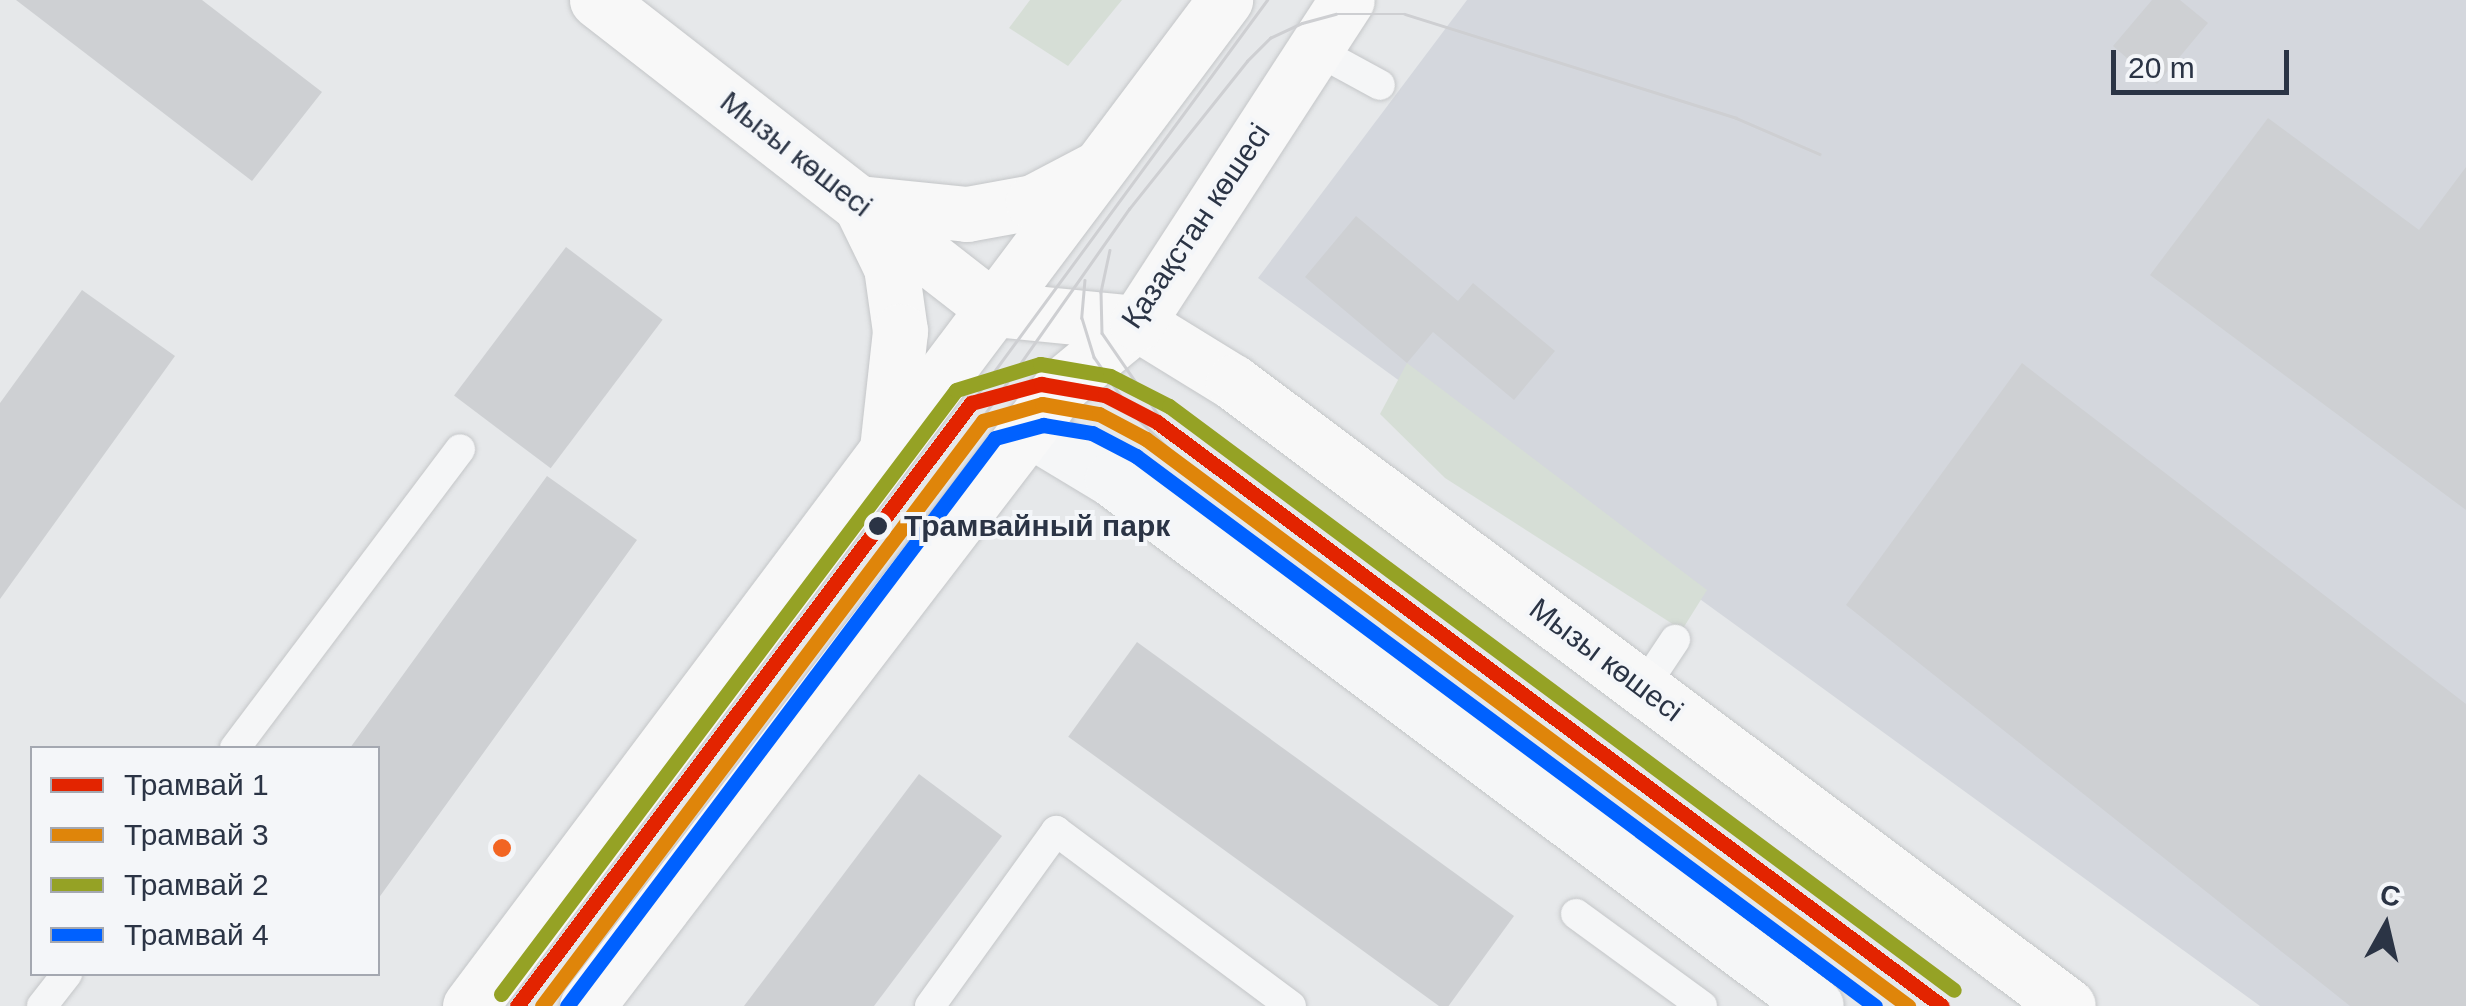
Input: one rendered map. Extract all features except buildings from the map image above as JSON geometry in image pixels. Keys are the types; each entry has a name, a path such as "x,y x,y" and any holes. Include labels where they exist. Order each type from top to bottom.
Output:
{"main road":[{"name":"Мызы көшесі","path":"597,0 994,308"},
{"path":"470,1006 1225,0"},
{"name":"Қазақстан көшесі","path":"587,1006 1062,385 1137,323 1347,0"},
{"path":"860,203 968,214 1032,202 1100,168"},
{"path":"860,203 892,267 900,331 887,452"},
{"path":"994,308 1137,323"},
{"name":"Мызы көшесі","path":"1137,323 1233,382 2068,1006"}],"street":[{"path":"1029,429 1112,479 1816,1006"}],"lane":[{"path":"1314,49 1380,85"},
{"path":"237,746 460,449"},
{"path":"1644,688 1675,640"},
{"path":"930,1006 1056,831 1290,1006"},
{"path":"1576,914 1702,1006"},
{"path":"42,1006 64,976"}],"shaded area":[{"path":"1030,0 1122,0 1068,66 1009,28"},
{"path":"1467,0 2466,0 2466,1006 2260,1006 1258,278"},
{"path":"1407,363 1707,590 1682,630 1445,478 1380,414"}],"tram line":[{"path":"971,403 1267,0"},
{"path":"963,445 1129,209 1247,61 1270,38 1302,23 1336,14 1405,14 1736,118 1820,154"},
{"path":"1110,250 1101,292 1102,333 1162,420 1200,454"},
{"path":"1085,280 1082,318 1094,357 1134,415 1189,468"},
{"name":"2","path":"501,994 956,390 1040,364 1110,376 1169,406 1954,990"},
{"name":"1","path":"517,1006 971,403 1041,384 1105,395 1157,422 1942,1006"},
{"name":"3","path":"542,1006 983,421 1042,404 1099,414 1146,439 1908,1006"},
{"name":"4","path":"567,1006 995,438 1043,425 1092,433 1136,456 1875,1006"}],"place":[{"name":"Трамвайный парк","path":"878,526"}]}
